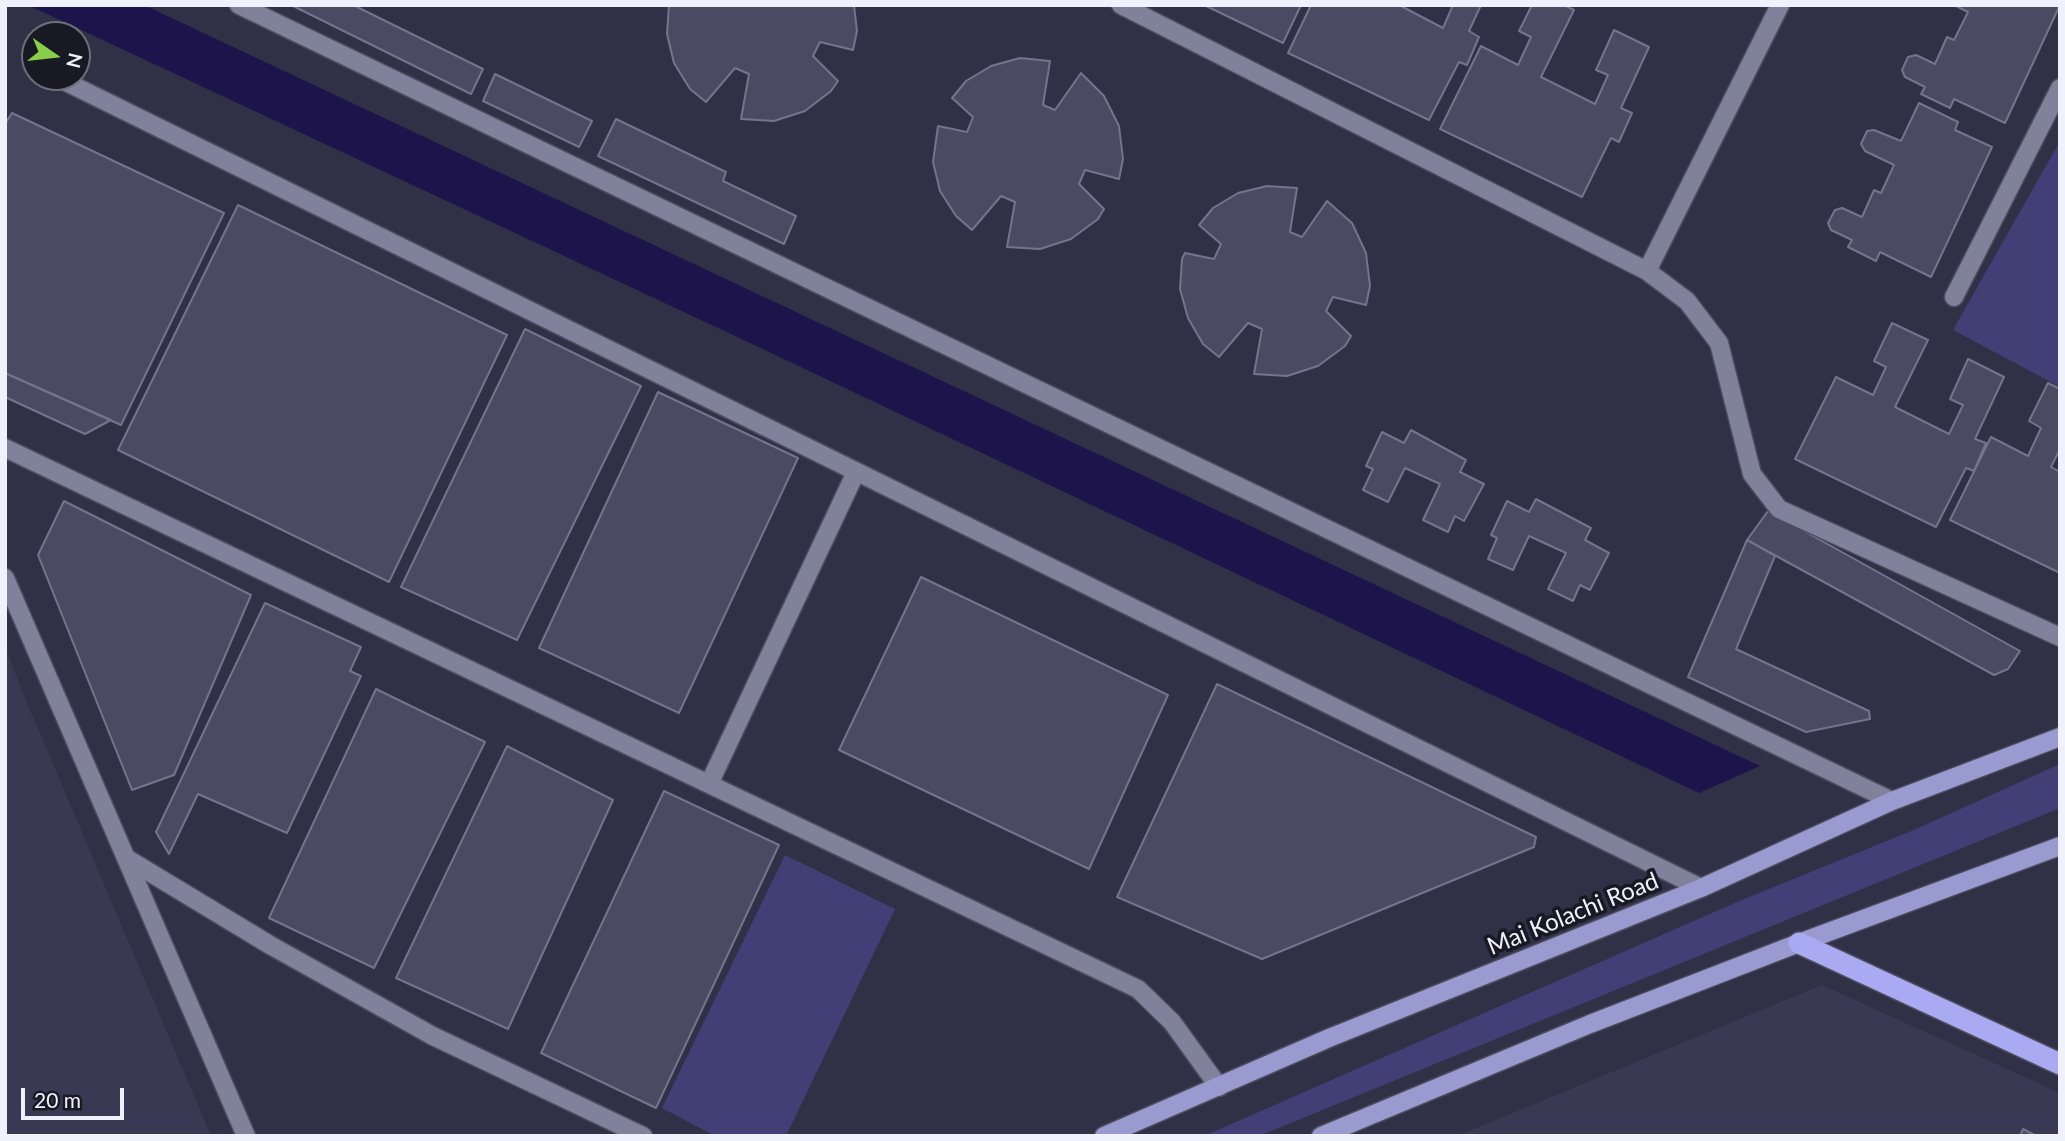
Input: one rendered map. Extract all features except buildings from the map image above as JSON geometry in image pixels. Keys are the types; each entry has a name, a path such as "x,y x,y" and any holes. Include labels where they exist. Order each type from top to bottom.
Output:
{"highway":[{"path":"1799,943 2060,1064"}],"main road":[{"name":"Mai Kolachi Road","path":"1104,1136 1329,1038 1701,888 1892,802 2060,737"},
{"path":"1321,1136 1590,1024 2060,846"}],"street":[{"path":"1121,5 1647,271 1687,301 1719,343 1752,474 1779,509 2060,636"},
{"path":"1647,271 1780,5"},
{"path":"247,7 1892,802"},
{"path":"1954,297 2060,89"},
{"path":"84,91 1701,888"},
{"path":"5,448 1138,989 1172,1022 1219,1087"},
{"path":"709,784 856,472"},
{"path":"5,578 246,1136"},
{"path":"126,858 270,945 431,1035 643,1136"}],"shaded area":[{"path":"28,5 144,5 1760,766 1699,793 748,342 91,34 91,21 62,21"},
{"path":"2060,141 2060,387 1953,330"},
{"path":"5,646 25,698 211,1136 5,1136"},
{"path":"2060,764 2060,808 1259,1136 1204,1136 1737,902 1916,829"},
{"path":"785,855 895,909 786,1136 715,1136 662,1108"},
{"path":"1822,985 2060,1093 2060,1136 1457,1136"}]}
